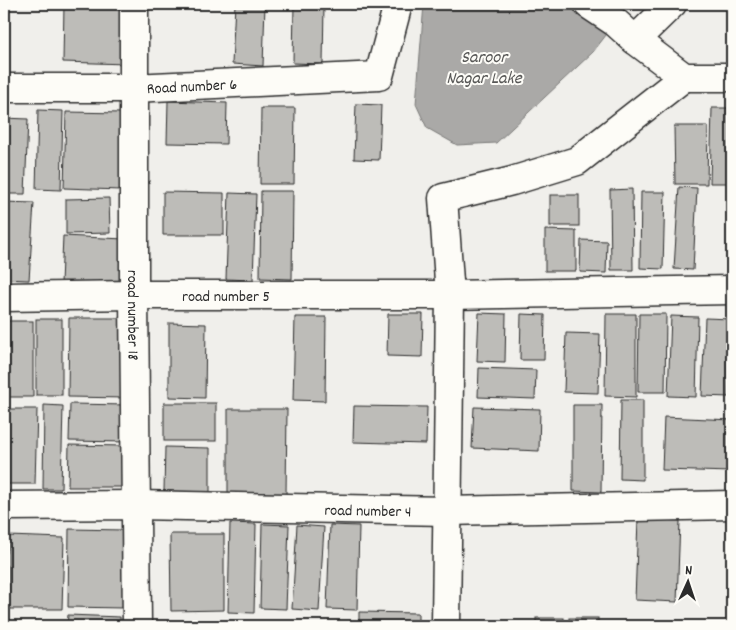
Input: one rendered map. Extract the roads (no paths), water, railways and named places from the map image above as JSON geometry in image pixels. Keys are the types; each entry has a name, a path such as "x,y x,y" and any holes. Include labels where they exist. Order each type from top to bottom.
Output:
{"street":[{"name":"road number 18","path":"134,4 137,626"},
{"name":"Road number 6","path":"4,88 133,88 379,76 398,4"},
{"path":"588,4 615,22 684,77 732,77"},
{"path":"636,40 672,4"},
{"path":"446,626 450,295 443,198 512,181 577,161 684,77"},
{"name":"road number 5","path":"4,297 450,295 732,290"},
{"name":"road number 4","path":"4,506 136,506 448,512 732,505"}],"water":[{"name":"Saroor Nagar Lake","path":"424,4 630,4 593,52 496,143 457,145 427,128 416,104"}]}
